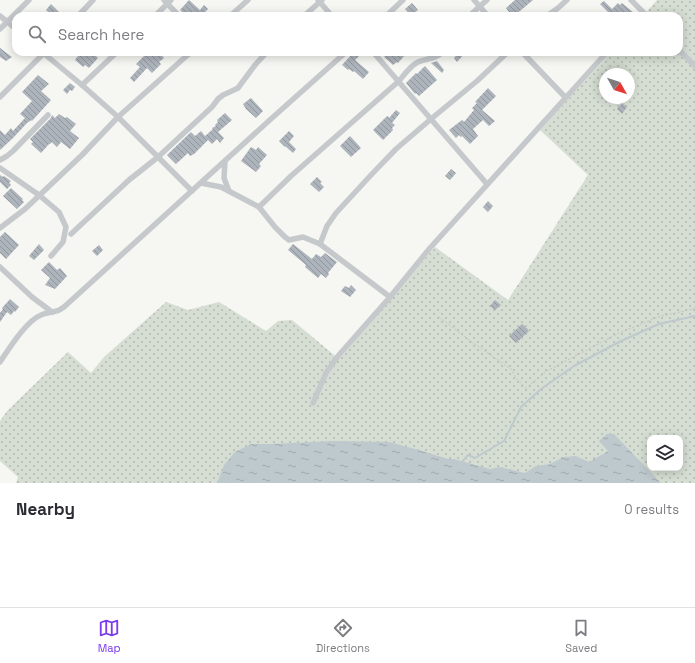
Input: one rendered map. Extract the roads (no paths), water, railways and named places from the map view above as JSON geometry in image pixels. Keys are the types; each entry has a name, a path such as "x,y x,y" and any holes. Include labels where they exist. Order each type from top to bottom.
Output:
{"street":[{"path":"18,12 29,0"},
{"path":"82,12 93,0"},
{"path":"234,12 248,0"},
{"path":"390,12 403,0"},
{"path":"474,0 484,12"},
{"path":"474,12 487,0"},
{"path":"552,12 567,0"},
{"path":"631,0 643,12"},
{"path":"158,12 168,1 176,12"},
{"path":"308,12 320,1 329,12"},
{"path":"0,16 12,26"},
{"path":"0,29 12,18"},
{"path":"683,54 695,66"},
{"path":"0,97 41,56"},
{"path":"48,56 118,117 192,191"},
{"path":"82,85 113,56"},
{"path":"0,228 25,209 82,155 118,117 187,56"},
{"path":"71,234 130,180 158,157 212,107 218,99 238,88 263,56"},
{"path":"0,362 29,323 42,314 56,311 64,307 342,56"},
{"path":"377,56 487,184"},
{"path":"259,207 291,176 399,81 414,64 437,56"},
{"path":"320,244 327,226 336,213 371,174 396,149 478,81 504,56"},
{"path":"526,56 566,97"},
{"path":"313,403 326,373 338,356 390,298 430,248 603,56"},
{"path":"0,160 14,151 48,115"},
{"path":"225,161 224,178 229,192"},
{"path":"0,168 39,195 59,212 66,227 63,242 51,256"},
{"path":"201,183 221,187 259,207 275,228 289,240 303,237 320,244 390,298"},
{"path":"0,267 32,297 52,312"}],"water":[{"path":"607,434 614,434 647,468 647,471 649,471 661,483 217,483 224,465 235,452 251,444 334,441 389,442 490,469 500,467 525,473 536,466 550,464 564,457 576,456 589,462 608,451 599,441"}],"waterway":[{"path":"462,462 468,455 475,458 504,441 521,407 541,389 574,366 621,341 659,324 695,316"}]}
